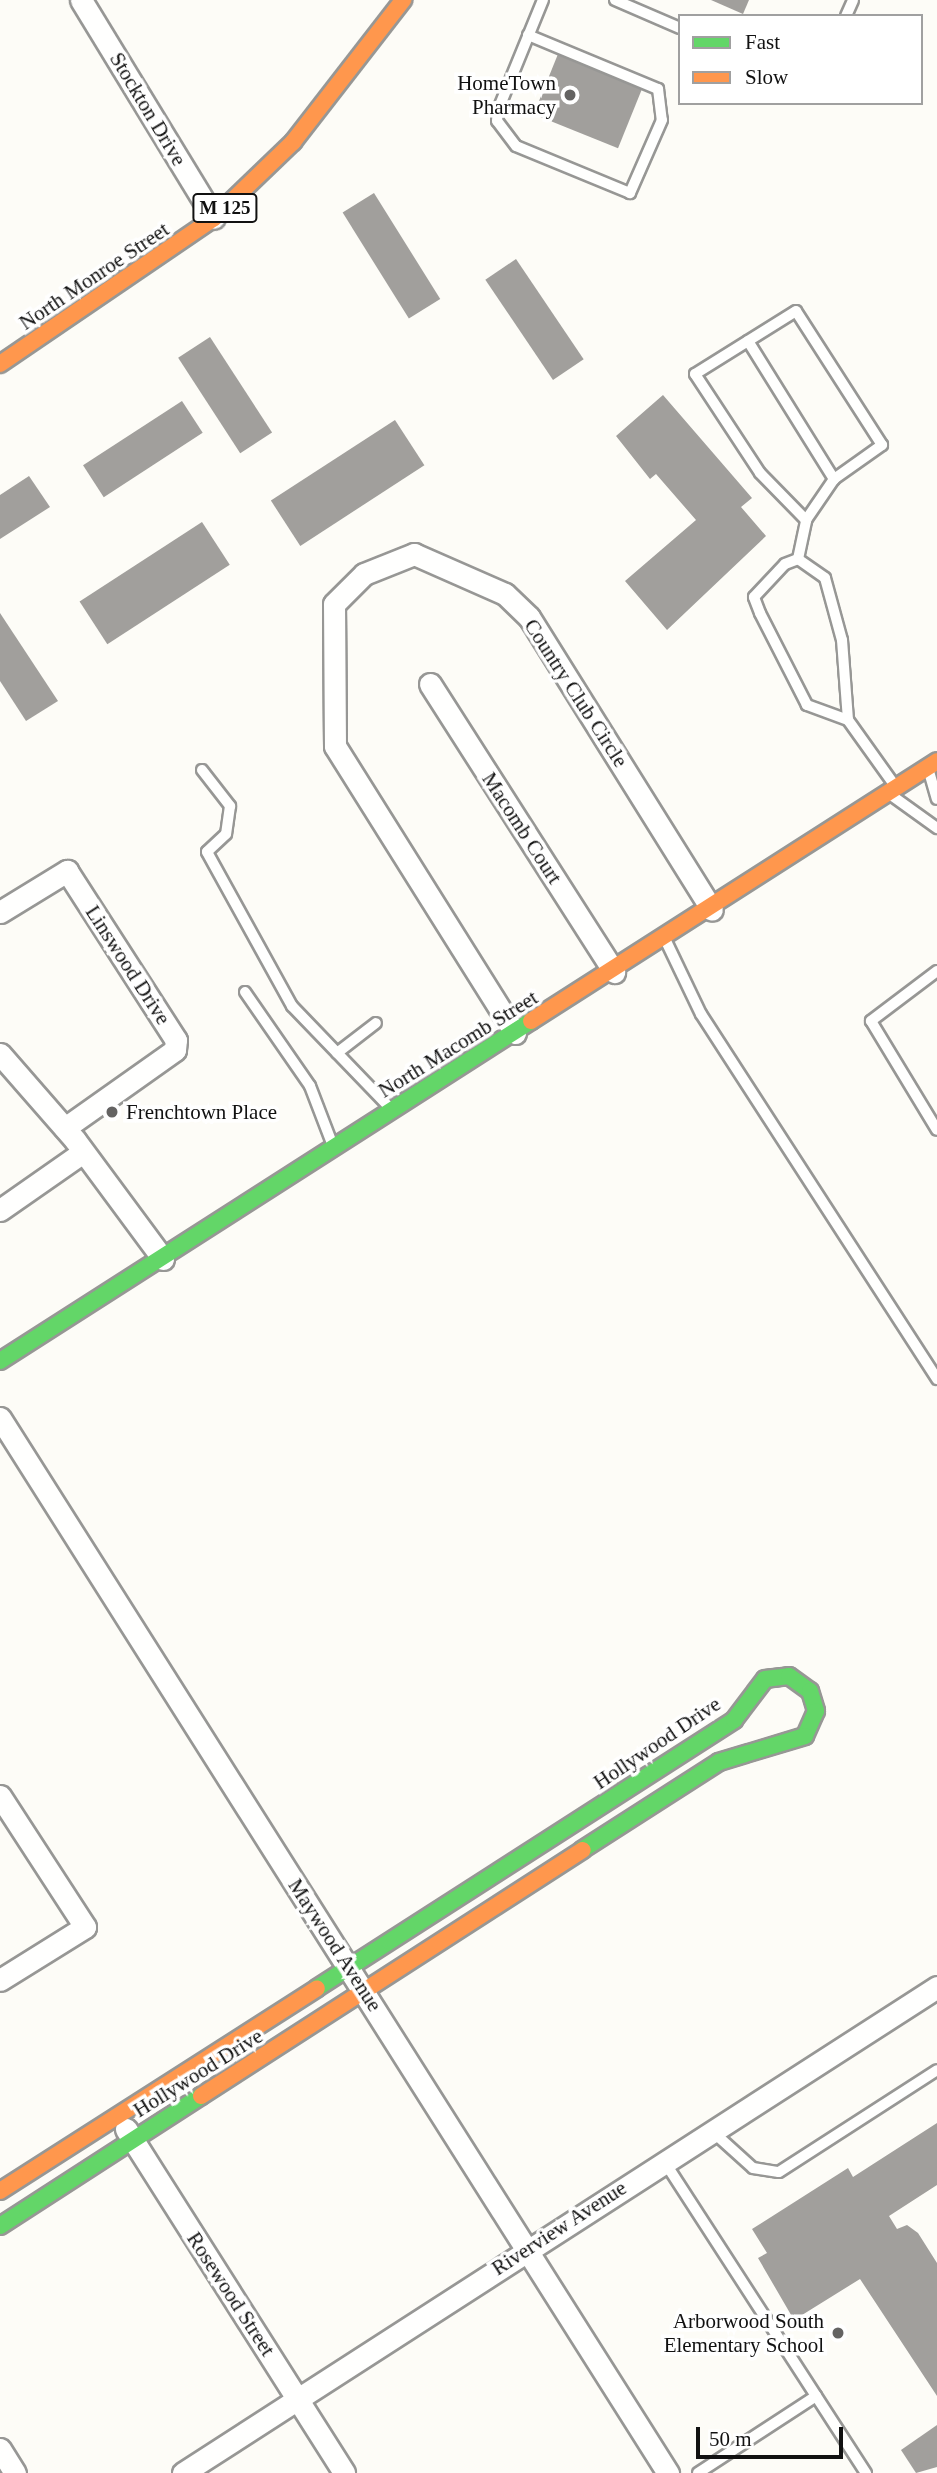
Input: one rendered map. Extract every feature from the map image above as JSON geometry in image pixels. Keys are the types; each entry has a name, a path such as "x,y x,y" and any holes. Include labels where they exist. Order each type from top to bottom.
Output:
{"street":[{"name":"Stockton Drive","path":"81,0 214,218"},
{"name":"North Monroe Street","path":"0,364 214,218 293,142 401,1"},
{"name":"Country Club Circle","path":"515,1033 335,746 334,604 364,574 414,554 505,594 529,617 712,910"},
{"name":"Macomb Court","path":"430,684 614,972"},
{"name":"North Macomb Street","path":"0,1361 392,1110 712,910 932,764"},
{"name":"Linswood Drive","path":"0,912 67,870 176,1040 175,1050 65,1128"},
{"path":"0,1054 65,1128 163,1259"},
{"path":"0,1210 83,1152"},
{"name":"Maywood Avenue","path":"0,1418 529,2246 668,2473"},
{"name":"Hollywood Drive","path":"0,2191 734,1720 765,1679 789,1676 810,1691 816,1710 805,1736 719,1762 0,2227"},
{"path":"0,1796 85,1927 0,1980"},
{"name":"Riverview Avenue","path":"183,2473 529,2246 937,1987"},
{"name":"Rosewood Street","path":"118,2116 344,2473"},
{"path":"0,2449 15,2473"}],"lane":[{"path":"528,36 644,80 664,102 662,120 630,193 516,146 505,138 498,110 528,36 543,0"},
{"path":"615,0 678,27"},
{"path":"798,559 806,520 834,479 882,445 796,311 695,374 760,473 806,520"},
{"path":"748,341 834,479"},
{"path":"798,559 825,578 842,640 848,720 893,791 937,828"},
{"path":"798,559 785,564 754,597 807,705 848,720"},
{"path":"932,764 937,799"},
{"path":"202,770 230,806 226,834 207,852 292,1006 392,1110"},
{"path":"665,939 701,1014 937,1379"},
{"path":"937,971 871,1021 937,1130"},
{"path":"245,992 310,1086 334,1149"},
{"path":"337,1053 376,1023"},
{"path":"712,2131 753,2168 779,2172 937,2070"},
{"path":"663,2161 866,2473"},
{"path":"698,2473 816,2396"}],"building":[{"path":"711,0 749,0 743,14"},
{"path":"558,54 642,88 618,148 534,114"},
{"path":"374,193 440,299 409,319 343,213"},
{"path":"516,259 584,359 553,380 485,280"},
{"path":"210,337 272,433 240,453 178,358"},
{"path":"663,395 752,498 741,507 766,536 667,630 625,581 696,520 656,474 650,479 616,436"},
{"path":"182,401 203,433 104,497 83,465"},
{"path":"395,420 424,465 300,546 271,501"},
{"path":"29,476 50,507 0,539 0,495"},
{"path":"202,522 230,565 107,644 80,602"},
{"path":"0,613 58,701 26,721 0,681"},
{"path":"937,2123 937,2185 889,2216 897,2229 907,2225 918,2233 937,2263 937,2396 860,2279 794,2320 758,2258 767,2253 752,2229 848,2168 853,2177"},
{"path":"937,2425 937,2467 916,2473 901,2450"}],"traffic: fast":[{"path":"0,1361 531,1021"},
{"path":"317,1988 734,1720 765,1679 789,1676 810,1691 816,1711 805,1736 719,1762 582,1850"},
{"path":"0,2226 201,2096"}],"traffic: slow":[{"path":"0,364 214,218 293,142 403,0"},
{"path":"531,1021 937,761"},
{"path":"201,2096 582,1850"},
{"path":"0,2191 317,1988"}],"place":[{"name":"HomeTown Pharmacy","path":"570,95"},
{"name":"Frenchtown Place","path":"112,1112"},
{"name":"Arborwood South Elementary School","path":"838,2333"}]}
